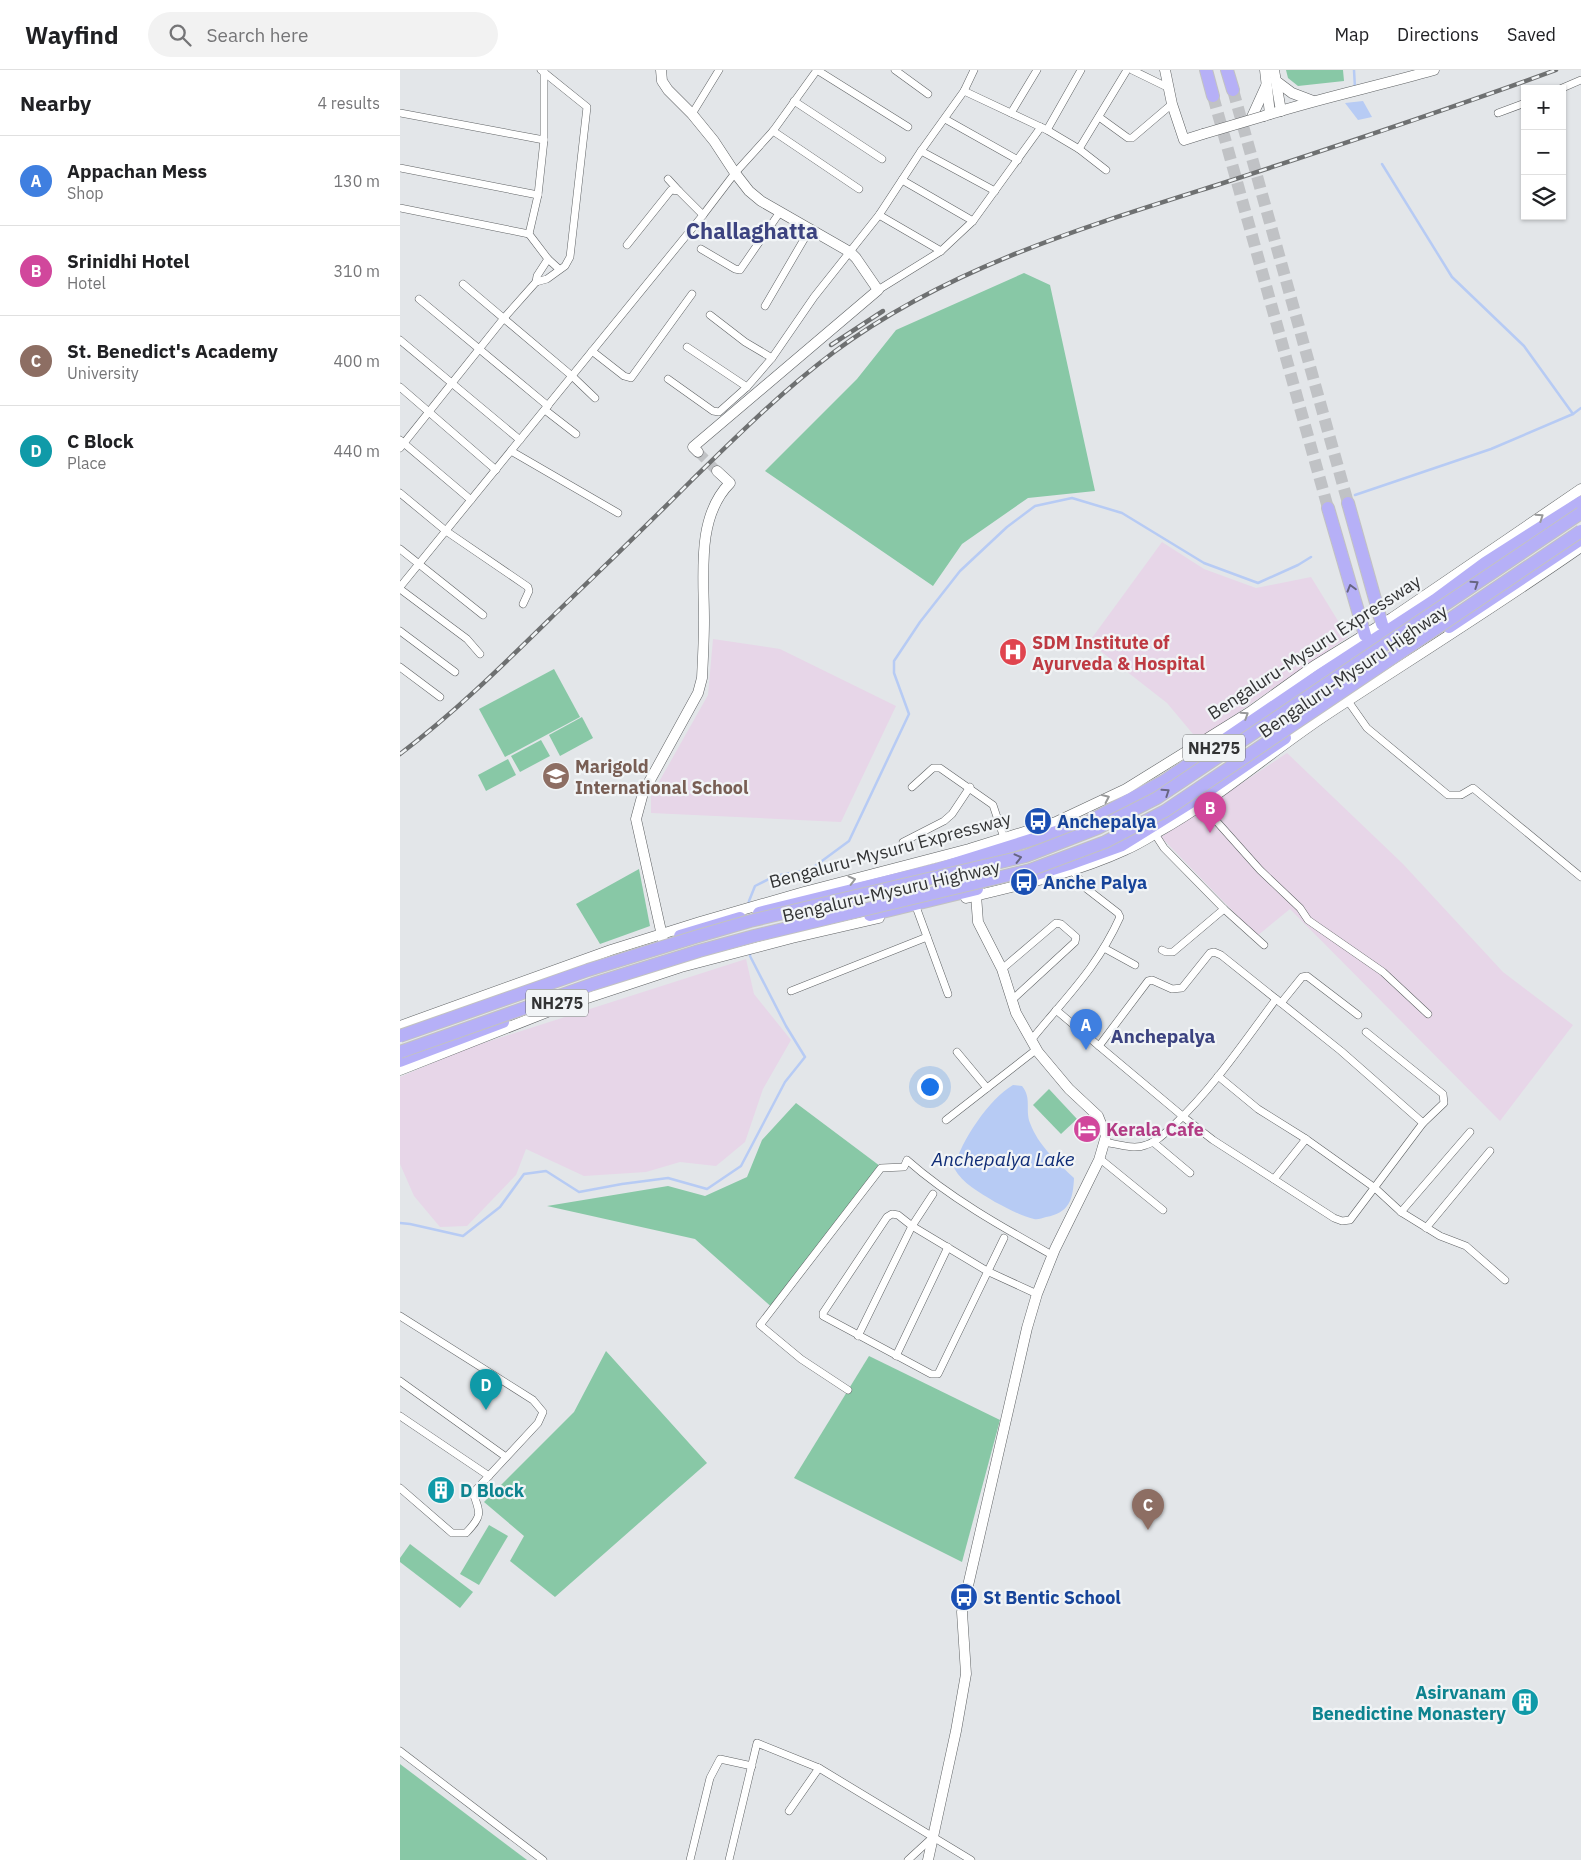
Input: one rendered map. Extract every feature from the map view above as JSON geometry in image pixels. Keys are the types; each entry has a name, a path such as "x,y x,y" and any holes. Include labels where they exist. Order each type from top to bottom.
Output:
{"highway":[{"path":"1206,70 1213,96"},
{"path":"1227,70 1233,90"},
{"name":"Bengaluru-Mysuru Expressway","path":"400,1031 702,924 804,897 938,868 970,854 1088,822 1164,780 1435,600 1485,563 1581,502"},
{"path":"1348,503 1382,624"},
{"path":"1328,508 1365,635"},
{"name":"Bengaluru-Mysuru Expressway","path":"400,1036 580,972 686,939 750,921 1026,856 1098,828 1157,798 1581,512"},
{"name":"NH275","path":"400,1052 593,984 690,954 754,936 1030,870 1105,842 1165,811 1581,531"},
{"name":"Bengaluru-Mysuru Highway","path":"400,1061 604,987 718,954 976,892 1031,876 1122,845 1196,799 1581,539"}],"street":[{"path":"661,70 664,86 692,114 714,141 735,173 755,196 850,252 878,290"},
{"path":"692,114 719,70"},
{"path":"480,654 467,639 400,588 735,173 773,131 816,70 908,127"},
{"path":"894,70 928,94"},
{"path":"668,379 713,411 719,412 748,387 772,358 814,297 879,214 964,91 974,70"},
{"path":"1011,113 1037,70"},
{"path":"698,452 693,447 878,290 940,250 973,221 1018,160 1044,129 1081,70"},
{"path":"1079,149 1127,70"},
{"path":"1132,70 1169,88"},
{"path":"1165,70 1172,104 1184,140 1313,101 1342,93 1367,89 1434,70"},
{"path":"1265,70 1271,82 1313,101"},
{"path":"1272,113 1271,82 1274,70"},
{"path":"529,234 538,195 544,140 543,71"},
{"path":"536,282 547,280 565,266 570,257 587,107 543,71"},
{"path":"1566,86 1581,80"},
{"path":"1251,120 1271,82"},
{"path":"964,91 1044,129 1079,149 1106,170"},
{"path":"794,101 882,159"},
{"path":"1100,117 1128,138 1132,138 1172,104"},
{"path":"1498,113 1521,104"},
{"path":"400,113 544,140"},
{"path":"945,119 1018,160"},
{"path":"773,131 859,189"},
{"path":"921,151 995,191"},
{"path":"400,168 538,195"},
{"path":"668,179 703,215"},
{"path":"902,180 973,221"},
{"path":"627,245 669,192 679,191"},
{"path":"400,208 529,234 559,270"},
{"path":"701,248 735,269 740,270 780,212"},
{"path":"879,214 940,250"},
{"path":"765,306 810,229"},
{"path":"471,500 401,444 504,318 536,282 537,276 548,259"},
{"path":"463,284 572,376 595,398"},
{"path":"592,351 624,376 631,378 692,294"},
{"path":"419,299 576,434"},
{"path":"710,315 745,342 772,358"},
{"path":"400,340 520,440"},
{"path":"687,347 748,387"},
{"path":"400,387 496,470"},
{"path":"511,451 618,513"},
{"path":"662,938 636,819 643,793 698,693 702,678 706,534 713,505 730,483 718,471"},
{"name":"Bengaluru-Mysuru Expressway","path":"970,854 1004,838 1056,822 1126,789 1250,712 1314,666 1382,624 1581,489"},
{"path":"400,493 446,531 528,587 529,590 523,604"},
{"name":"NH275","path":"976,892 1042,880 1126,850 1155,834 1228,788 1310,726 1478,617 1581,547"},
{"path":"400,549 483,615"},
{"path":"400,631 456,672"},
{"path":"400,666 440,696"},
{"path":"1348,701 1367,728 1448,795 1461,795 1473,788 1581,877"},
{"path":"912,787 936,767 940,768 970,787 993,805 1004,838"},
{"path":"903,842 944,821 952,814 970,787"},
{"path":"1202,805 1260,870 1300,908 1308,920 1383,972 1428,1014"},
{"path":"1155,834 1164,848 1264,945"},
{"path":"928,1860 966,1674 963,1604 1028,1328 1037,1294 1052,1255 1099,1158 1106,1136 1098,1116 1069,1089 1037,1049 1016,1013 1002,969 978,922 976,892 970,854"},
{"path":"1032,1039 1081,983 1104,948 1120,915 1087,889 1072,870"},
{"path":"916,907 948,994"},
{"path":"1162,950 1173,952 1224,908"},
{"path":"1002,969 1056,923 1061,924 1076,937 1075,942 1012,998"},
{"path":"792,991 927,937"},
{"name":"Bengaluru-Mysuru Expressway","path":"400,1026 540,975 662,938"},
{"path":"1104,948 1135,965"},
{"path":"1099,1046 1148,981 1152,980 1172,989 1182,988 1210,953 1214,952 1221,955 1341,1051 1423,1123"},
{"name":"NH275","path":"400,1070 560,1007 718,954"},
{"path":"1104,1142 1141,1147 1153,1142 1183,1116 1279,1001 1302,977 1307,976 1358,1015"},
{"path":"1056,1010 1214,1140 1334,1218 1342,1221 1350,1220 1423,1123 1444,1103 1444,1096 1366,1032"},
{"path":"946,1120 1037,1049"},
{"path":"957,1052 987,1088"},
{"path":"1218,1076 1258,1109 1306,1139 1375,1188 1401,1212 1440,1236 1466,1246 1505,1280"},
{"path":"1401,1212 1470,1132"},
{"path":"1274,1179 1306,1139"},
{"path":"1153,1142 1190,1173"},
{"path":"1426,1228 1490,1151"},
{"path":"1099,1158 1163,1210"},
{"path":"848,1390 801,1359 760,1324 881,1168 904,1167 907,1160 940,1186 1006,1229 1052,1255"},
{"path":"858,1336 912,1226 933,1194"},
{"path":"1004,1238 987,1271 938,1374 931,1374 823,1317 823,1313 887,1217 892,1214 987,1271 1037,1294"},
{"path":"896,1356 948,1247"},
{"path":"400,1316 533,1400 543,1412 538,1423 473,1494 480,1511 478,1520 466,1533 452,1533 400,1488"},
{"path":"400,1381 506,1456"},
{"path":"400,1416 489,1476"},
{"path":"729,1860 757,1743 819,1768 971,1860"},
{"path":"400,1751 543,1860"},
{"path":"690,1860 710,1778 720,1758 752,1766"},
{"path":"789,1811 819,1768"},
{"path":"908,1860 934,1837"}],"shaded area":[{"path":"1162,542 1204,569 1256,588 1311,577 1348,637 1198,740 1167,703 1089,642"},
{"path":"713,639 780,649 896,706 841,822 651,813 651,796 708,695"},
{"path":"1287,753 1403,864 1503,972 1573,1025 1500,1121 1290,909 1257,936 1161,837"},
{"path":"746,959 754,994 791,1040 763,1089 745,1142 716,1166 680,1162 646,1172 584,1176 526,1149 516,1175 467,1226 440,1227 414,1196 400,1164 400,1077 465,1049"}],"green space":[{"path":"1286,70 1343,70 1344,81 1298,86 1288,78"},
{"path":"1024,273 1050,285 1095,491 1028,498 962,544 933,586 765,471 857,379 896,330"},
{"path":"554,669 580,717 505,757 479,709"},
{"path":"582,717 593,738 560,756 549,735"},
{"path":"541,740 550,756 520,772 511,756"},
{"path":"508,759 516,775 486,791 478,775"},
{"path":"639,869 650,926 600,944 576,904"},
{"path":"1049,1089 1077,1119 1061,1134 1033,1105"},
{"path":"796,1103 880,1166 775,1310 695,1239 547,1206 668,1186 705,1196 747,1177 762,1140"},
{"path":"606,1351 707,1463 555,1597 510,1561 524,1536 484,1502 574,1412"},
{"path":"869,1356 1000,1420 962,1562 794,1478"},
{"path":"489,1525 508,1536 479,1585 460,1574"},
{"path":"410,1544 473,1592 460,1608 400,1562 400,1558"},
{"path":"400,1764 527,1860 400,1860"}],"water":[{"path":"1363,101 1372,117 1358,120 1345,103"},
{"name":"Anchepalya Lake","path":"1013,1085 1022,1086 1025,1090 1028,1099 1030,1123 1038,1139 1074,1178 1071,1199 1065,1209 1054,1215 1038,1219 1024,1216 995,1202 967,1183 954,1168 969,1134 977,1122 995,1100"}],"waterway":[{"path":"1354,70 1355,88"},
{"path":"1355,495 1491,449 1573,414 1524,346 1452,277 1382,164"},
{"path":"1573,414 1581,408"},
{"path":"749,905 755,886 775,876 811,869 849,841 909,714 894,673 894,661 920,622 960,571 1007,527 1035,506 1072,498 1122,513 1204,563 1258,583 1311,557"},
{"path":"400,1223 463,1236 500,1207 524,1174 546,1171 579,1192 668,1178 707,1189 741,1166 785,1082 805,1057 786,1026 750,953"}],"tunnel":[{"path":"1233,90 1348,503"},
{"path":"1213,96 1328,508"},
{"path":"698,452 717,471"}],"railway":[{"path":"400,754 442,721 481,685 725,447 778,398 834,352 877,322 923,296 970,273 1067,234 1387,129 1556,70"},
{"path":"831,345 883,311"}],"place":[{"name":"SDM Institute of Ayurveda & Hospital","path":"1013,652"},
{"name":"Marigold International School","path":"556,776"},
{"name":"Anchepalya","path":"1038,821"},
{"name":"Srinidhi Hotel","path":"1210,833"},
{"name":"Anche Palya","path":"1024,882"},
{"name":"Appachan Mess","path":"1086,1050"},
{"name":"Kerala Cafe","path":"1087,1129"},
{"name":"C Block","path":"486,1410"},
{"name":"D Block","path":"441,1490"},
{"name":"St. Benedict's Academy","path":"1148,1530"},
{"name":"St Bentic School","path":"964,1597"},
{"name":"Asirvanam Benedictine Monastery","path":"1525,1702"}],"district":[{"name":"Challaghatta","path":"752,230"},
{"name":"Anchepalya","path":"1163,1036"}]}
